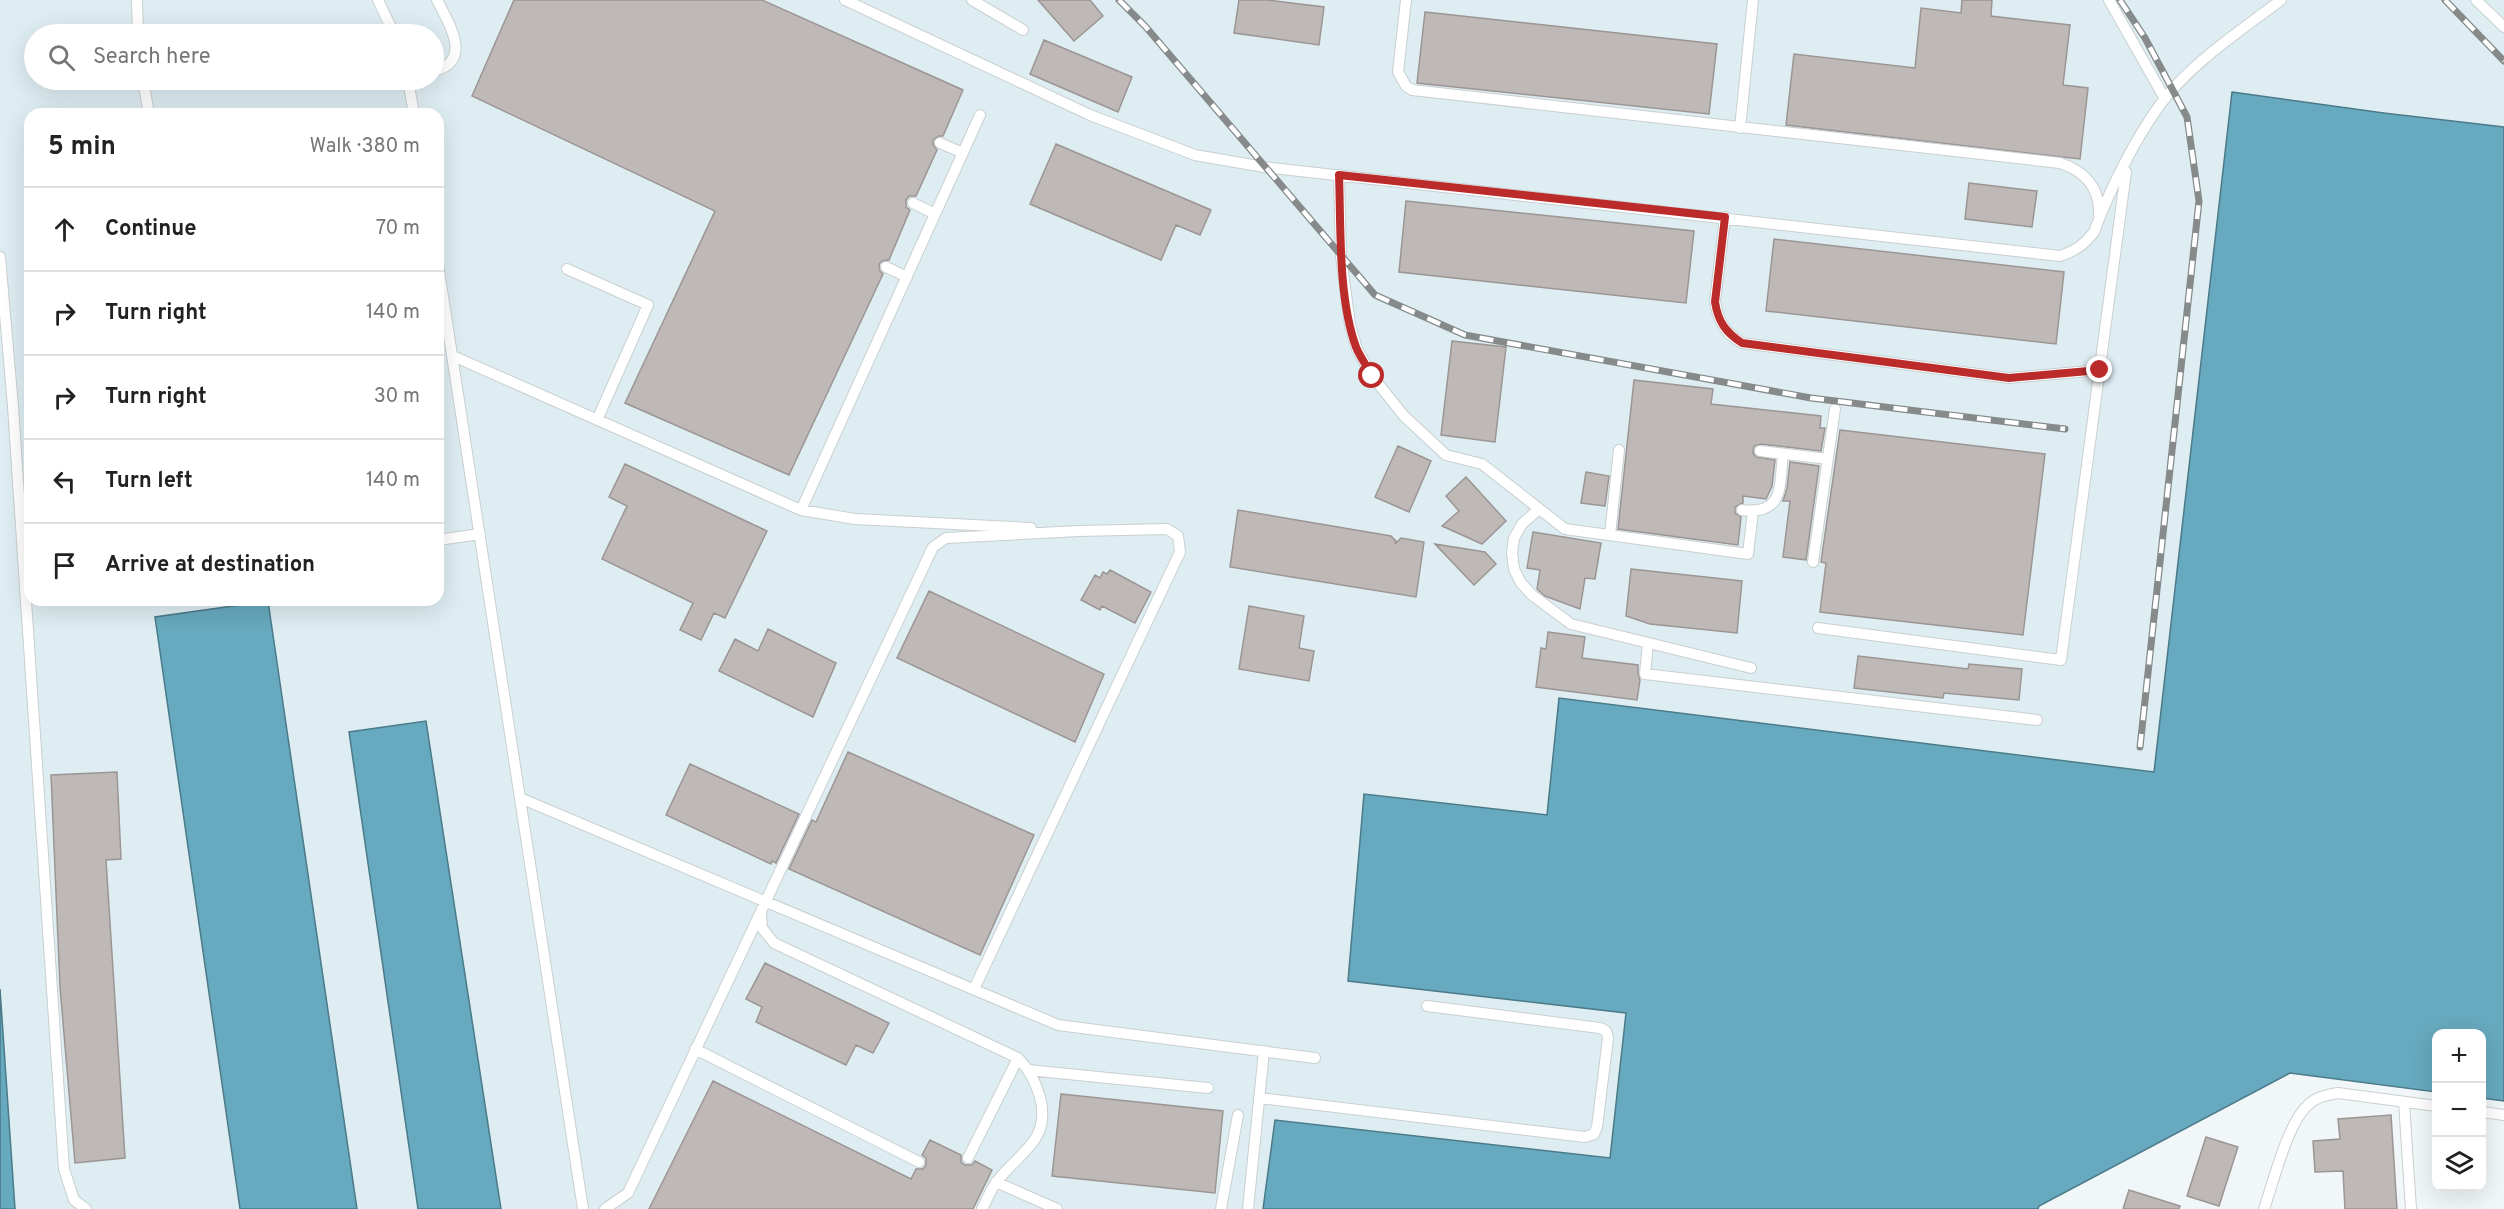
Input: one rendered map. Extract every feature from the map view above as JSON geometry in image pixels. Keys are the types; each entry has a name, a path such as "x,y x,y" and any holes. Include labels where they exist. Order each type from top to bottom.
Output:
{"lane":[{"path":"137,0 138,24"},
{"path":"378,0 389,24"},
{"path":"436,0 454,34 456,43 451,61 444,67"},
{"path":"844,0 1090,115 1195,155 1264,167 2060,256 2074,252 2094,232 2147,122 2165,99 2220,47 2281,0"},
{"path":"972,0 1023,30"},
{"path":"1406,0 1398,72 1406,86 1412,90 2060,163 2074,168 2086,177 2095,189 2099,203 2099,218"},
{"path":"1740,128 1753,0"},
{"path":"2109,0 2165,99"},
{"path":"2476,0 2504,27"},
{"path":"144,90 147,108"},
{"path":"410,90 413,108"},
{"path":"801,510 980,115"},
{"path":"940,142 963,153"},
{"path":"1818,628 2061,660 2127,162"},
{"path":"1339,175 1341,256 1350,325 1357,349 1372,376 1404,416 1446,455 1482,464 1565,529 1748,554 1747,510 1766,510 1775,501 1783,454"},
{"path":"914,203 935,214"},
{"path":"1725,217 1715,302 1717,315 1727,331 1742,343 2009,378 2100,370"},
{"path":"0,257 24,557"},
{"path":"886,267 907,276"},
{"path":"567,269 648,305 597,420"},
{"path":"444,301 583,1209"},
{"path":"453,356 801,510 855,519 1079,531"},
{"path":"1813,562 1835,409"},
{"path":"1610,536 1618,450"},
{"path":"1760,451 1828,459"},
{"path":"1539,509 1522,524 1514,538 1513,561 1521,583 1532,595 1571,624 1750,668"},
{"path":"605,1209 628,1193 933,547 946,538 1167,529 1178,536 1180,552 974,989"},
{"path":"444,539 480,534"},
{"path":"28,606 64,1170 74,1200 86,1209"},
{"path":"1648,643 1645,674 2037,720"},
{"path":"520,798 1058,1025 1315,1058"},
{"path":"765,901 760,919 762,928 774,943 1017,1058 1028,1070 1036,1085 1041,1124 1035,1138 996,1182 982,1209"},
{"path":"1259,1098 1585,1137 1594,1134 1597,1127 1608,1038 1606,1031 1600,1028 1427,1006"},
{"path":"695,1049 919,1162"},
{"path":"1248,1209 1264,1051"},
{"path":"968,1158 1017,1058"},
{"path":"1028,1070 1208,1088"},
{"path":"2264,1209 2291,1130 2298,1116 2308,1104 2322,1096 2338,1093 2432,1106"},
{"path":"2404,1102 2411,1209"},
{"path":"2486,1113 2504,1115"},
{"path":"1221,1209 1238,1115"},
{"path":"996,1182 1057,1209"}],"shaded area":[{"path":"0,0 2504,0 2504,127 2232,92 2154,772 1559,698 1547,815 1364,794 1348,981 1626,1013 1610,1158 1275,1120 1263,1209 15,1209 0,989"}],"water":[{"path":"2232,92 2504,127 2504,1101 2486,1099 2486,1029 2432,1029 2432,1091 2290,1073 2039,1206 2038,1209 1263,1209 1275,1120 1610,1158 1626,1013 1348,981 1364,794 1547,815 1559,698 2154,772"},
{"path":"233,606 269,606 357,1209 240,1209 155,617"},
{"path":"426,721 501,1209 418,1209 349,732"},
{"path":"0,989 15,1209 0,1209"}],"building":[{"path":"514,0 762,0 963,90 943,136 933,140 937,150 916,196 909,196 906,200 906,207 910,210 889,260 879,264 883,274 789,475 625,403 715,211 472,96"},
{"path":"1038,0 1090,0 1103,16 1074,41"},
{"path":"1239,0 1267,0 1324,7 1319,45 1234,33"},
{"path":"1962,0 1992,0 1991,16 2070,25 2063,85 2088,88 2080,159 1786,125 1794,54 1915,68 1921,8 1961,13"},
{"path":"1425,12 1717,44 1709,114 1417,83"},
{"path":"1044,40 1132,77 1118,112 1030,74"},
{"path":"1056,144 1211,210 1200,235 1176,225 1161,260 1030,204"},
{"path":"1969,183 2037,191 2032,227 1965,219"},
{"path":"1406,201 1694,231 1686,303 1399,272"},
{"path":"1774,239 2064,272 2056,344 1766,311"},
{"path":"1452,341 1506,347 1495,442 1441,435"},
{"path":"1634,380 1713,389 1711,404 1821,416 1820,428 1825,428 1821,451 1761,444 1754,446 1753,453 1756,457 1775,460 1772,486 1766,499 1743,496 1743,503 1735,507 1735,513 1741,517 1738,545 1618,529"},
{"path":"1840,430 2045,454 2023,635 1820,612 1826,563 1821,562"},
{"path":"1398,446 1431,461 1409,512 1375,497"},
{"path":"1790,462 1819,466 1806,560 1783,557 1790,501 1783,501"},
{"path":"625,464 767,531 725,618 714,613 701,640 680,630 693,603 602,559 627,506 609,497"},
{"path":"1586,472 1609,476 1605,506 1581,503"},
{"path":"1466,477 1506,521 1482,544 1442,526 1459,511 1446,496"},
{"path":"1238,510 1391,536 1396,541 1395,544 1401,538 1424,542 1416,597 1230,567"},
{"path":"1533,532 1601,543 1595,579 1585,578 1580,609 1545,596 1537,589 1540,570 1527,568"},
{"path":"1435,544 1485,552 1496,564 1474,585"},
{"path":"1631,569 1742,581 1737,633 1650,624 1626,616"},
{"path":"1110,570 1151,592 1135,623 1102,606 1100,610 1081,600 1095,575 1100,578 1103,572 1107,574"},
{"path":"929,591 1104,674 1075,742 897,658"},
{"path":"1249,606 1304,616 1299,648 1314,651 1309,681 1239,669"},
{"path":"768,629 836,663 813,717 719,671 735,639 758,651"},
{"path":"1548,632 1585,637 1582,658 1638,665 1640,680 1637,700 1536,687 1541,648 1546,649"},
{"path":"1858,656 1968,669 1969,664 2022,669 2019,700 1944,693 1943,698 1854,688"},
{"path":"848,752 1034,835 980,955 789,869 812,820 816,822"},
{"path":"690,764 799,814 776,863 772,861 771,864 666,815"},
{"path":"117,772 121,859 106,860 125,1158 75,1163 60,987 51,775"},
{"path":"765,963 889,1023 873,1053 856,1045 846,1065 756,1022 762,1007 746,999"},
{"path":"713,1081 911,1179 916,1169 923,1169 926,1165 926,1158 922,1155 930,1140 961,1155 961,1162 965,1165 972,1165 975,1161 992,1170 973,1209 649,1209"},
{"path":"1061,1094 1223,1111 1215,1193 1052,1176"},
{"path":"2391,1115 2397,1209 2345,1209 2343,1171 2315,1172 2313,1141 2340,1139 2338,1119"},
{"path":"2206,1137 2238,1147 2219,1206 2187,1196"},
{"path":"2129,1190 2180,1206 2179,1209 2123,1209"}],"railway":[{"path":"1119,0 1145,26 1375,295 1465,335 1811,398 2065,429"},
{"path":"2120,0 2145,38 2187,117 2199,201 2140,747"},
{"path":"2445,0 2504,61"}],"route":[{"path":"1372,376 1357,349 1350,325 1341,256 1339,175 1725,217 1715,302 1722,326 1742,343 2009,378 2100,370"}]}
